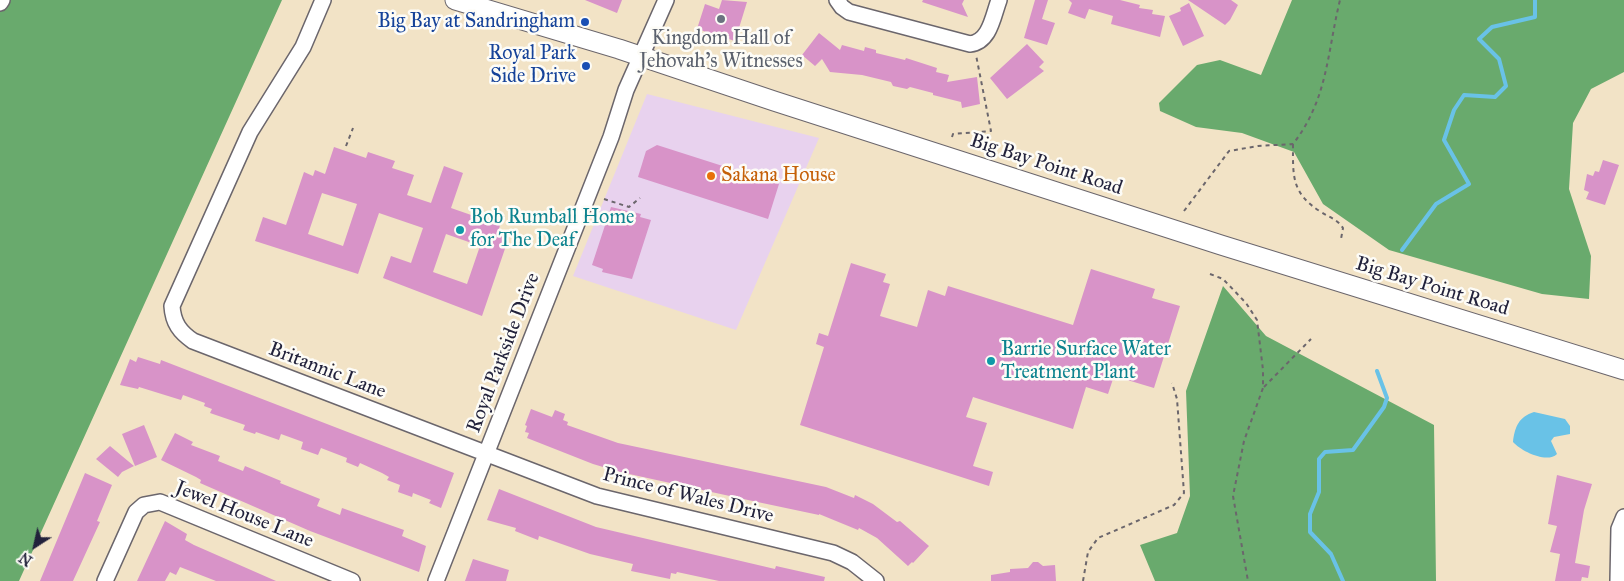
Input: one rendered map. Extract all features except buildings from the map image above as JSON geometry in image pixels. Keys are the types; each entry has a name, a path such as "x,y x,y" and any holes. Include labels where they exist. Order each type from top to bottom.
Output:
{"main road":[{"name":"Big Bay Point Road","path":"455,0 642,56 774,102 1221,245 1624,370"}],"street":[{"name":"Britannic Lane","path":"323,0 303,46 250,132 172,306 172,316 176,326 193,341 487,453"},
{"name":"Royal Parkside Drive","path":"436,581 611,137 626,90 666,0"},
{"path":"837,0 849,12 970,44 978,42 984,37 1000,0"},
{"name":"Prince of Wales Drive","path":"487,453 597,496 833,553 852,562 876,581"},
{"name":"Jewel House Lane","path":"105,581 136,512 144,505 160,502 352,581"},
{"path":"1618,581 1619,529 1624,517"}],"path":[{"path":"1340,0 1326,75 1316,107 1293,144 1293,177 1299,194 1322,213 1336,219 1343,228 1341,239"},
{"path":"952,137 953,134 991,130 976,55"},
{"path":"346,146 353,128"},
{"path":"1184,211 1229,151 1258,146 1293,144"},
{"path":"604,199 629,207 640,198"},
{"path":"1210,274 1223,279 1246,303 1257,320 1263,388"},
{"path":"1248,581 1233,496 1244,441 1263,388 1311,338"},
{"path":"1083,581 1088,552 1098,538 1174,505 1184,493 1177,399 1172,383"}],"shaded area":[{"path":"647,94 819,138 736,330 573,276"}],"green space":[{"path":"0,0 282,0 19,581 0,581"},
{"path":"1292,0 1624,0 1624,72 1591,89 1573,123 1569,189 1591,256 1589,299 1542,294 1389,250 1323,204 1294,152 1242,133 1196,127 1160,111 1159,103 1197,65 1220,60 1261,75"},
{"path":"1223,286 1266,336 1434,425 1436,581 1155,581 1140,545 1177,533 1190,496 1186,391"}],"water":[{"path":"1534,412 1565,419 1570,426 1570,434 1554,437 1551,441 1557,454 1553,457 1547,458 1534,455 1513,442 1515,431 1521,419"}],"waterway":[{"path":"1402,250 1436,204 1469,184 1444,140 1454,110 1464,95 1495,97 1506,86 1499,59 1479,39 1492,27 1535,17 1535,0"},
{"path":"1343,581 1331,554 1310,532 1310,514 1319,492 1319,459 1325,452 1353,450 1384,407 1387,398 1377,371"}],"place":[{"name":"Kingdom Hall of Jehovah's Witnesses","path":"721,19"},
{"name":"Big Bay at Sandringham","path":"585,22"},
{"name":"Royal Park Side Drive","path":"586,66"},
{"name":"Sakana House","path":"711,176"},
{"name":"Bob Rumball Home for The Deaf","path":"460,230"},
{"name":"Barrie Surface Water Treatment Plant","path":"991,361"}]}
